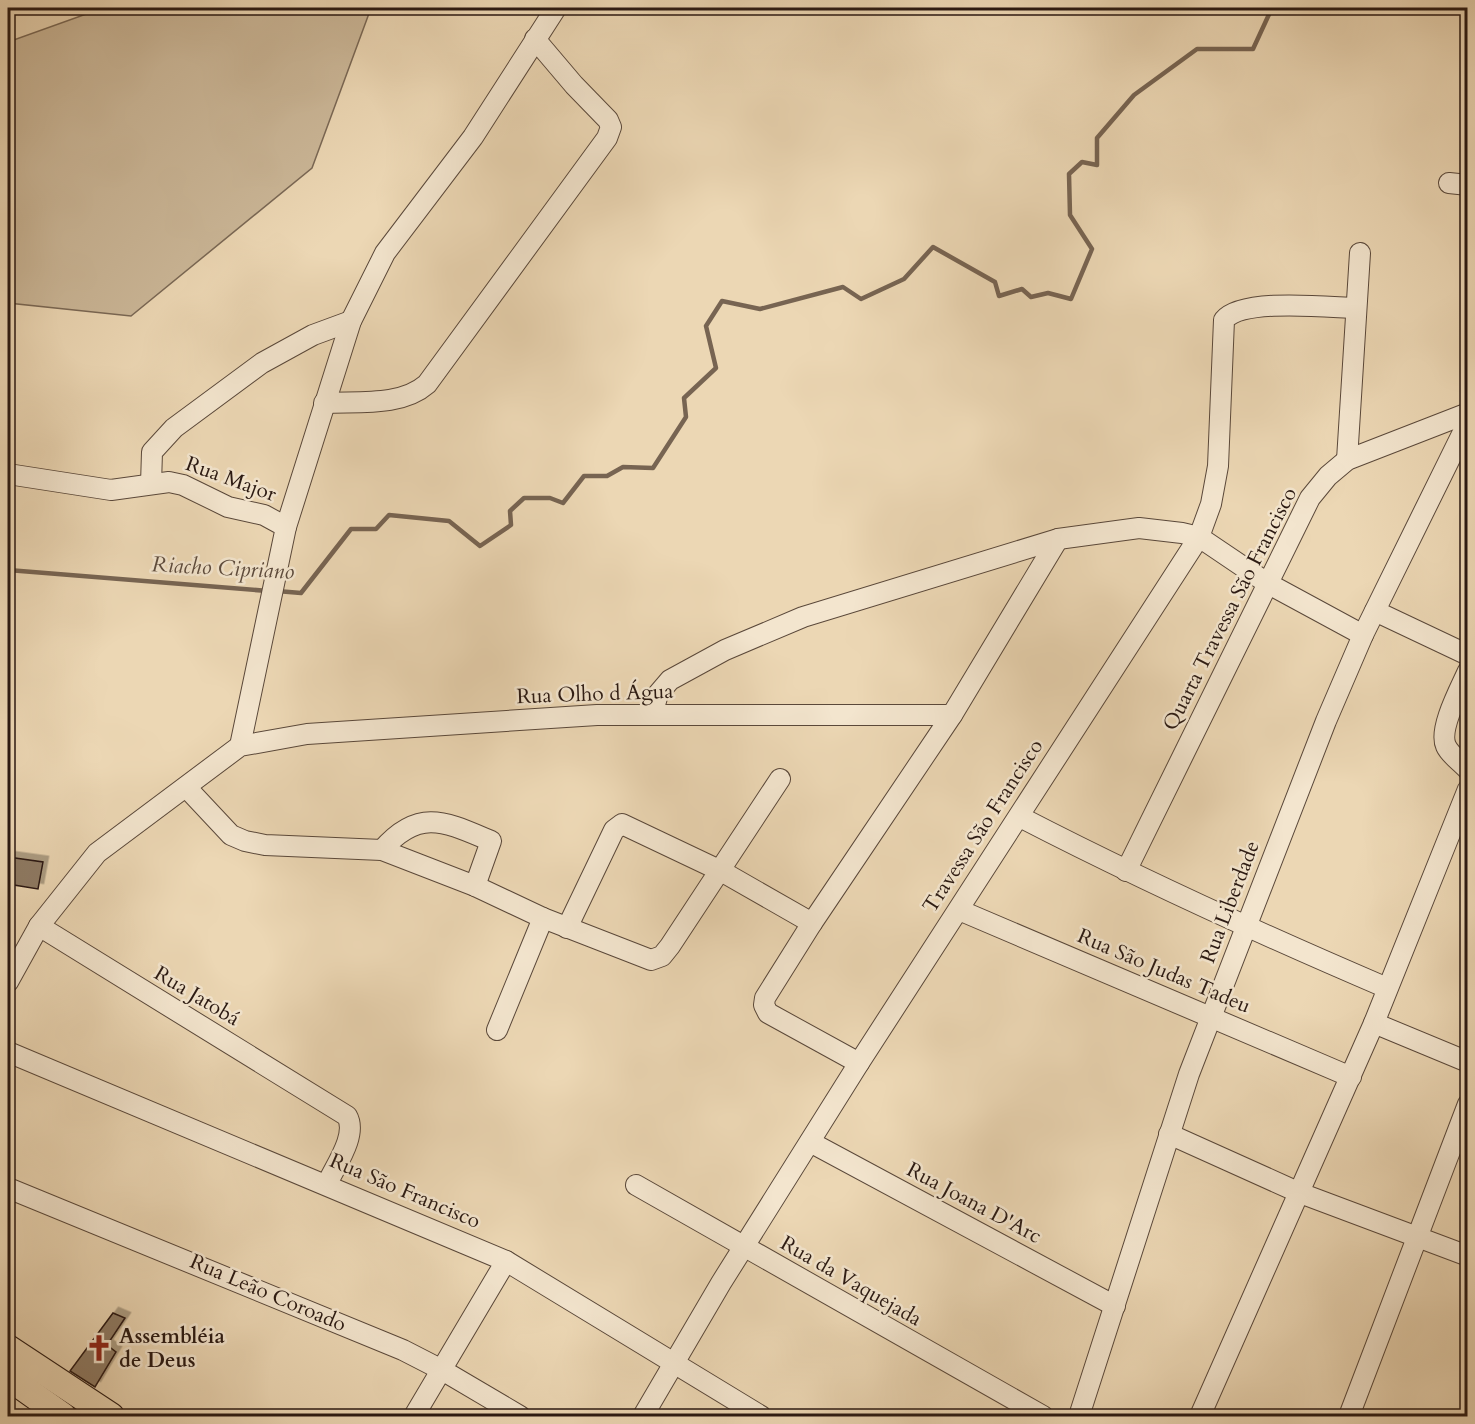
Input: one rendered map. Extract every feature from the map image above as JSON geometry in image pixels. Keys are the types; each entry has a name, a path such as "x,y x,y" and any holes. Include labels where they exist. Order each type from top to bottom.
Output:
{"main road":[{"path":"8,1348 111,1416"},
{"path":"8,1377 63,1416"}],"street":[{"path":"286,527 351,321 385,253 473,137 535,39 550,10"},
{"path":"324,403 395,399 418,392 427,384 608,138 611,127 608,120 574,85 535,39"},
{"path":"1347,460 1354,308 1360,253"},
{"name":"Travessa São Francisco","path":"644,1416 744,1247 859,1063 1020,817 1077,722 1199,537 1216,485 1224,320 1232,312 1265,307 1354,308"},
{"path":"151,484 152,452 174,428 262,363 313,335 351,321"},
{"name":"Quarta Travessa São Francisco","path":"1126,872 1310,498 1328,476 1347,460 1467,413"},
{"name":"Rua Liberdade","path":"1078,1416 1169,1134 1211,1017 1326,721 1363,635 1467,422"},
{"name":"Rua Major","path":"8,474 111,490 169,482 183,485 228,507 264,515 286,527 240,746"},
{"path":"652,715 658,694 670,680 767,631 803,617 1058,539 1139,528 1199,537 1268,583 1363,635"},
{"path":"859,1063 768,1012 764,1005 769,990 812,922 952,715 1058,539"},
{"path":"1375,611 1467,655"},
{"path":"1467,670 1449,717 1444,738 1450,752 1467,770"},
{"name":"Rua Olho d Água","path":"240,746 271,739 548,717 952,715"},
{"path":"8,982 39,926 97,853 240,746"},
{"path":"186,787 231,835 245,841 265,845 382,850 475,886 543,918 642,958 657,959 670,946 721,872 780,779"},
{"path":"1200,1416 1374,1023 1467,789"},
{"path":"1020,817 1126,872 1246,928 1387,988"},
{"path":"382,850 400,832 411,826 426,821 452,825 491,841 475,886"},
{"path":"567,928 614,830 619,825 627,825 721,872 812,922"},
{"name":"Rua São Judas Tadeu","path":"959,910 1351,1077"},
{"path":"496,1030 543,918"},
{"name":"Rua Jatobá","path":"39,926 332,1104 347,1116 351,1126 347,1141 327,1184"},
{"path":"1374,1023 1467,1062"},
{"name":"Rua São Francisco","path":"8,1052 506,1261 761,1416"},
{"path":"1349,1416 1467,1104"},
{"path":"1169,1134 1300,1193 1467,1256"},
{"name":"Rua Joana D'Arc","path":"810,1142 1115,1306"},
{"name":"Rua da Vaquejada","path":"636,1185 1043,1416"},
{"name":"Rua Leão Coroado","path":"8,1188 279,1298 442,1370 520,1416"},
{"path":"414,1416 506,1261"}],"shaded area":[{"path":"103,8 371,8 312,168 131,316 8,303 8,42"}],"building":[{"path":"8,857 43,862 38,889 8,884"},
{"name":"Assembléia de Deus","path":"113,1313 125,1318 107,1345 116,1352 95,1387 70,1371"}],"waterway":[{"name":"Riacho Cipriano","path":"277,591 301,593 351,529 376,529 389,515 449,521 480,546 511,525 510,511 524,498 550,498 563,503 584,476 607,476 623,467 653,468 686,417 684,398 716,368 706,326 722,301 760,309 843,287 861,299 904,279 933,247 995,282 999,296 1022,289 1031,297 1048,293 1071,299 1092,249 1070,215 1069,174 1082,162 1097,165 1097,138 1134,95 1197,49 1253,49 1272,8"},
{"name":"Riacho Cipriano","path":"8,570 268,591"}],"place":[{"name":"Assembléia de Deus","path":"99,1348"}]}
